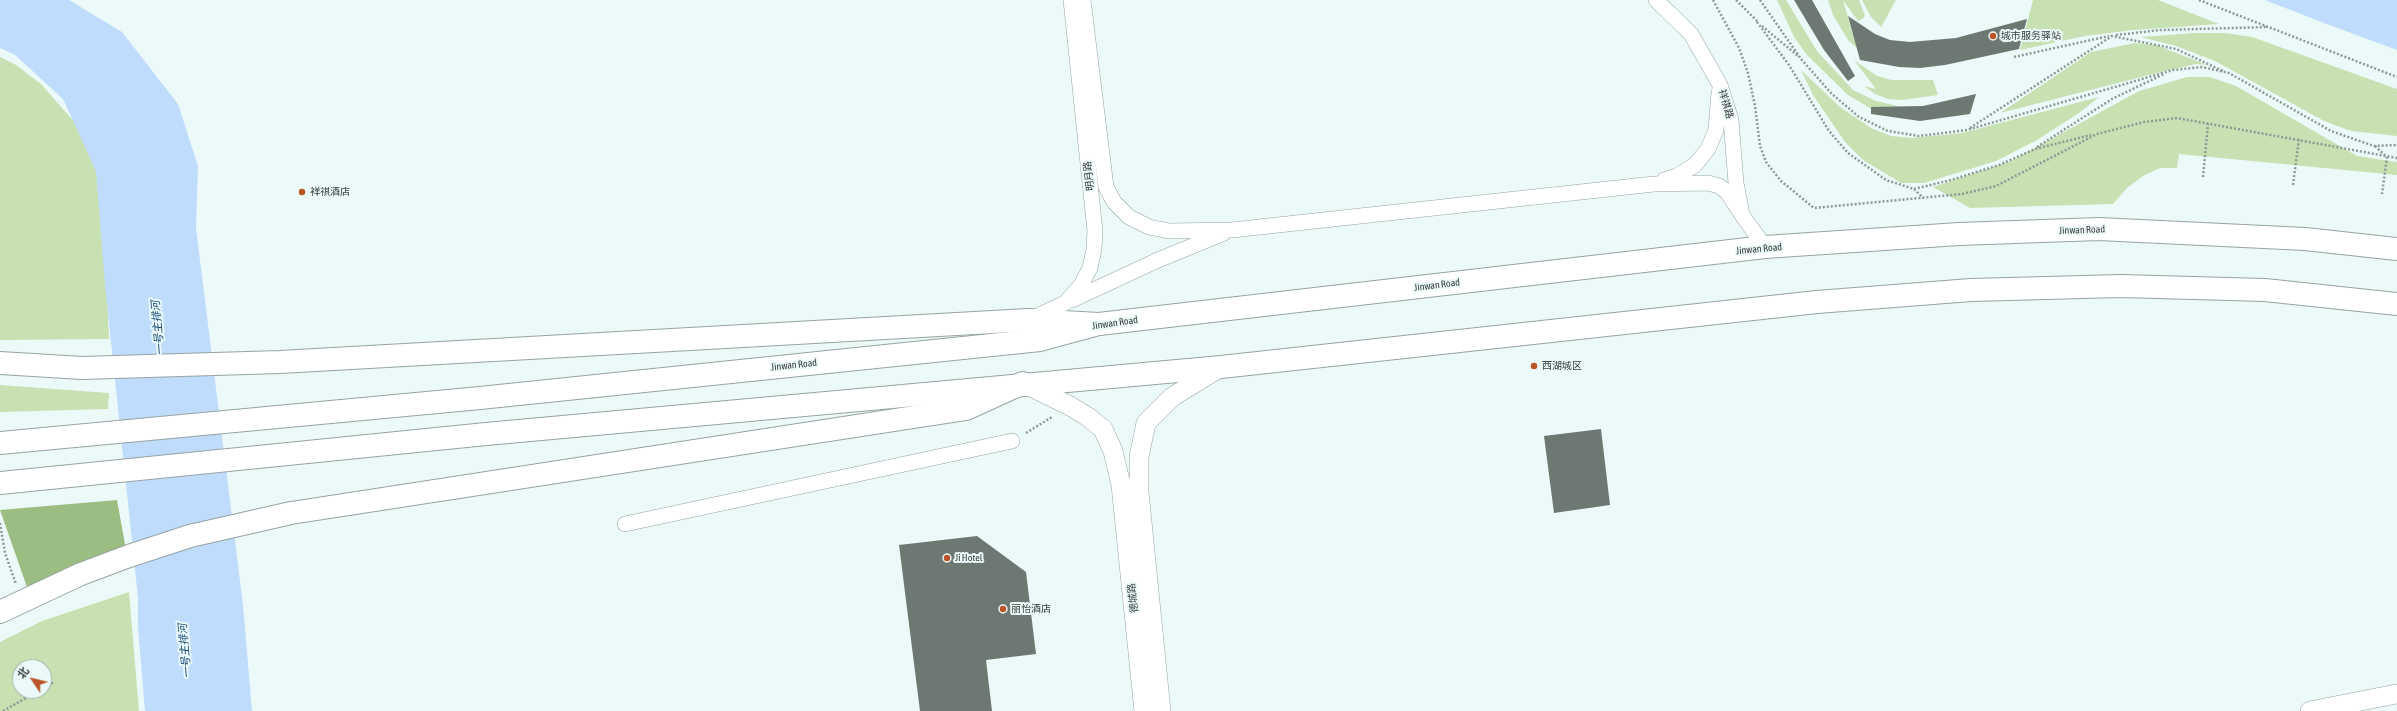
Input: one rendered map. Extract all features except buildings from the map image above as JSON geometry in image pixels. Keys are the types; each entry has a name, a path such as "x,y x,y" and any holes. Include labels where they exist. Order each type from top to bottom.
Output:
{"main road":[{"name":"Jinwan Road","path":"0,443 480,398 1040,340 1099,324 1764,247 1959,234 2099,229 2305,239 2397,249"},
{"path":"0,483 486,434 1221,367 1817,302 1971,290 2121,286 2265,290 2397,304"},
{"path":"0,363 82,368 280,362 1028,320 1099,324"},
{"path":"0,612 81,574 129,556 190,536 291,513 966,408 1023,384"}],"street":[{"name":"明月路","path":"1028,320 1065,303 1081,285 1090,268 1094,249 1095,231 1071,0"},
{"name":"明月路","path":"1083,0 1103,170 1106,187 1114,202 1129,217 1149,227 1169,231 1232,230"},
{"name":"祥祺路","path":"1656,0 1691,34 1720,85 1731,120 1736,183 1742,215 1764,247"},
{"path":"1654,184 1677,176 1695,165 1708,149 1716,130 1720,85"},
{"path":"1065,303 1158,260 1232,230 1654,184 1708,183 1719,186 1727,192 1742,215"},
{"name":"德城路","path":"1161,711 1139,492 1139,457 1146,423 1172,397 1221,367"},
{"name":"德城路","path":"1023,384 1070,406 1103,429 1113,451 1121,485 1144,711"},
{"path":"625,524 1012,442"},
{"path":"2310,711 2396,694"}],"path":[{"path":"1713,0 1739,48 1748,73 1755,106 1760,146 1766,162 1781,181 1814,208 1962,194 1996,186 2097,134"},
{"path":"1736,0 1757,22 1801,59"},
{"path":"1760,0 1801,59 1832,94 1859,117 1888,132 1919,136 1967,130 2173,70 2202,67 2229,74"},
{"path":"2199,0 2397,77"},
{"path":"1757,22 1789,65 1829,131 1848,153 1886,180 1914,189 1923,198"},
{"path":"2014,57 2112,36 2161,30 2268,27"},
{"path":"1967,130 2112,36 2176,48 2229,74 2331,131 2374,146 2397,146"},
{"path":"2035,149 2112,99 2173,70"},
{"path":"1914,189 1951,180 1985,169 2035,149 2144,122 2177,118 2397,158"},
{"path":"2203,177 2208,124"},
{"path":"2293,185 2299,139"},
{"path":"2374,146 2387,157"},
{"path":"2382,194 2387,157"},
{"path":"1012,442 1070,406"},
{"path":"0,523 5,553 15,583"},
{"path":"3,711 24,699"}],"green space":[{"path":"1777,0 1786,0 1817,51 1853,90 1876,101 1902,107 1878,113 1848,95 1807,55 1794,37"},
{"path":"1828,0 1843,0 1852,32 1866,56 1848,40 1833,15"},
{"path":"1843,0 1859,0 1865,16 1858,21"},
{"path":"1862,0 1896,0 1881,27 1871,17"},
{"path":"2033,0 2158,0 2219,24 2133,30 2085,36 2020,50"},
{"path":"2195,33 2225,33 2252,37 2397,89 2397,136 2351,131 2324,121 2215,61 2176,46 2140,37"},
{"path":"2135,43 2156,45 2207,65 2196,64 2161,72 2000,113 2091,52"},
{"path":"0,57 16,65 42,85 76,124 94,162 103,208 109,339 0,340"},
{"path":"1854,60 1877,76 1892,80 1933,80 1938,95 1902,100 1888,99 1875,94 1864,86 1876,89"},
{"path":"1801,70 1840,107 1871,128 1891,136 1912,138 1962,133 2099,97 2079,113 2037,140 1996,161 1924,183 1901,183 1863,160 1845,142 1813,95"},
{"path":"2187,77 2210,77 2236,86 2357,156 2397,162 2397,175 2179,154 2177,168 2160,168 2143,176 2128,187 2113,204 1970,208 1933,187 2011,161 2139,91"},
{"path":"0,385 109,393 108,409 0,412"},
{"path":"117,500 126,550 28,590 0,510"},
{"path":"129,592 139,711 0,711 0,642 42,621"}],"water":[{"name":"一号主排河","path":"0,0 69,0 122,32 178,104 198,166 196,228 243,605 252,711 145,711 138,628 138,598 105,285 96,171 63,99 15,55 0,48"},
{"path":"2265,0 2397,0 2397,50 2324,23"}],"place":[{"name":"城市服务驿站","path":"1993,36"},
{"name":"祥祺酒店","path":"302,192"},
{"name":"西湖城区","path":"1534,366"},
{"name":"Ji Hotel","path":"947,558"},
{"name":"丽怡酒店","path":"1003,609"}]}
